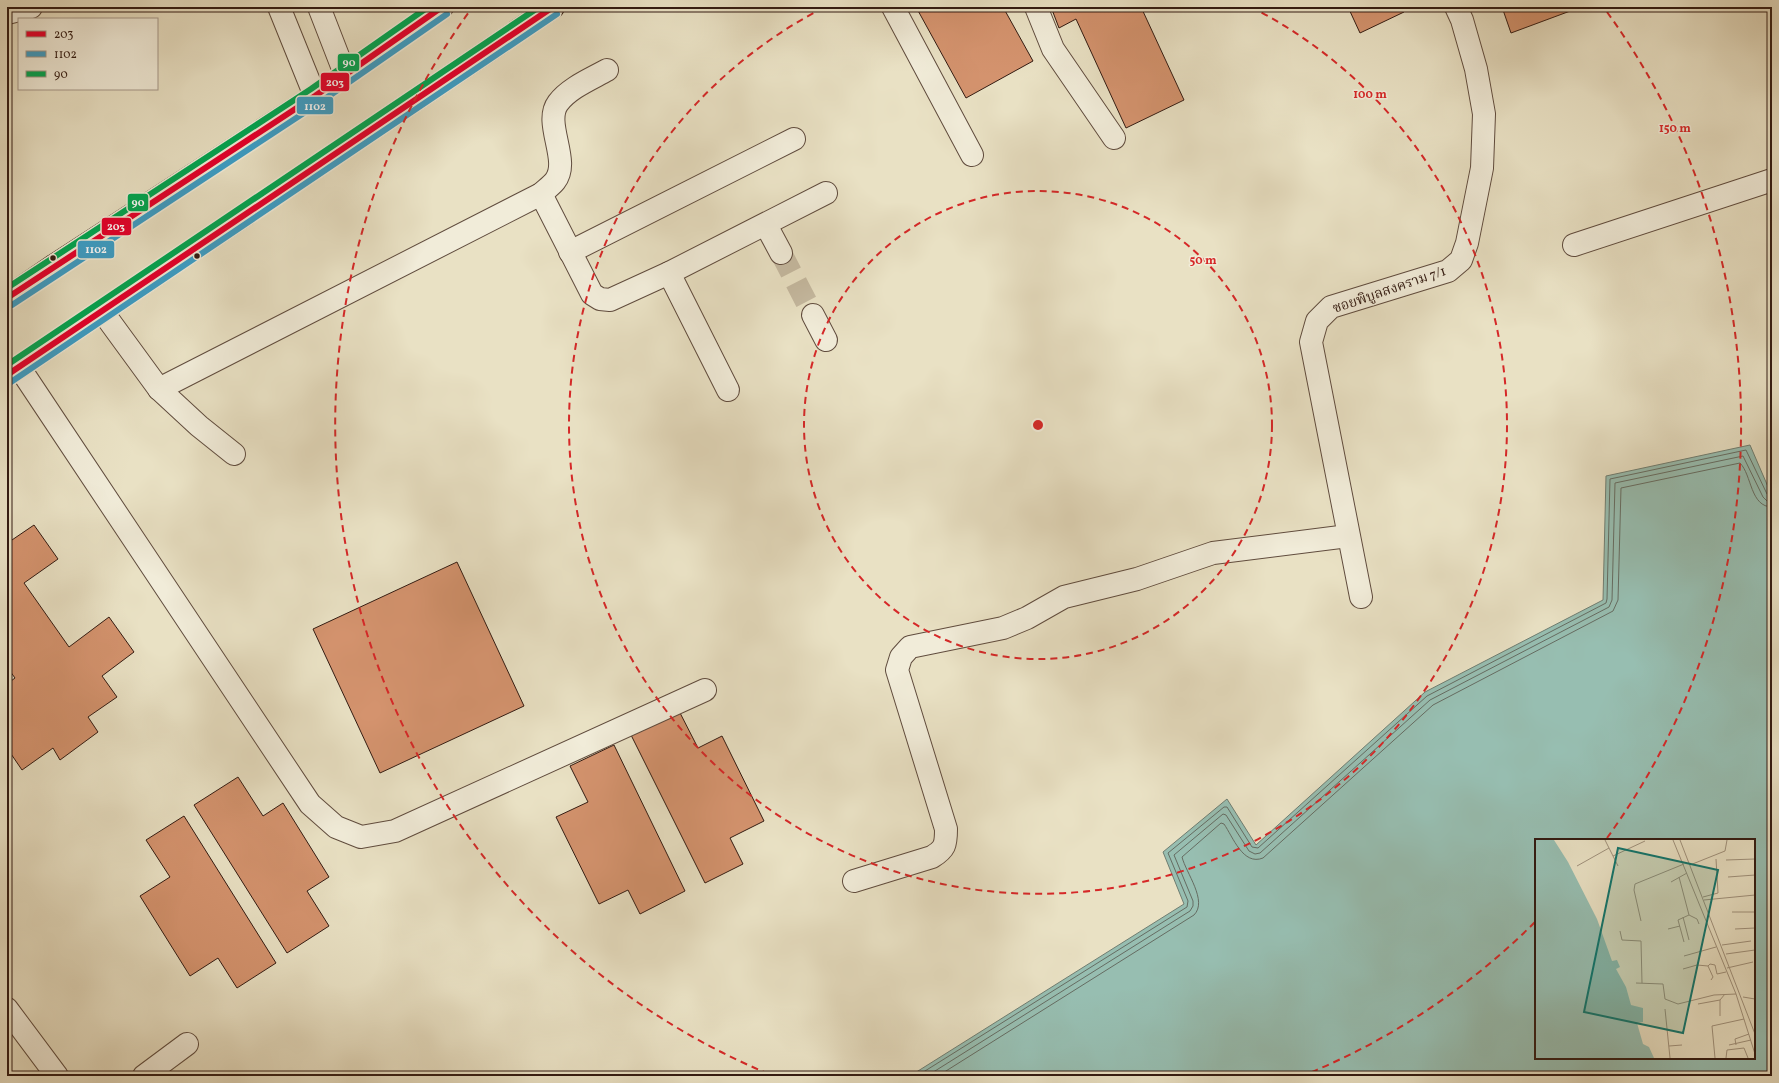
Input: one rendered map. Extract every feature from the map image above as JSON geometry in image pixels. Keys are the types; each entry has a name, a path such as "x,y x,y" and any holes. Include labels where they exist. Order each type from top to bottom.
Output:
{"main road":[{"path":"7,297 316,96 345,74 442,7"},
{"path":"13,371 553,7"}],"street":[{"path":"7,13 30,7"},
{"path":"279,7 316,96"},
{"path":"319,7 345,74"},
{"path":"893,7 972,155"},
{"path":"1036,7 1053,49 1114,138"},
{"name":"ซอยพิบูลสงคราม 7/1","path":"1361,597 1311,342 1316,322 1331,307 1448,271 1461,260 1467,243 1482,168 1484,114 1476,69 1462,20 1456,7"},
{"path":"159,389 541,194 556,180 560,168 553,114 556,104 564,95 606,70"},
{"path":"570,252 794,139"},
{"path":"1574,244 1772,180"},
{"path":"541,194 592,294 600,299 610,300 669,273 766,225 826,193"},
{"path":"766,225 781,253"},
{"path":"669,273 728,390"},
{"path":"102,311 159,389 199,426 234,454"},
{"path":"813,314 826,340"},
{"path":"13,371 310,804 336,827 361,837 395,831 705,690"},
{"path":"854,881 932,857 943,850 946,841 946,829 897,670 901,656 910,647 1003,628 1027,618 1064,597 1137,579 1213,553 1348,536"},
{"path":"7,1009 57,1076"},
{"path":"144,1076 187,1044"}],"water":[{"path":"1750,445 1772,496 1772,1076 910,1076 1184,904 1163,852 1227,799 1256,845 1425,692 1603,600 1606,476"}],"building":[{"path":"916,7 1003,7 1033,61 966,98"},
{"path":"1051,7 1141,7 1184,100 1126,128 1076,19 1059,28"},
{"path":"1348,7 1402,7 1404,12 1360,33"},
{"path":"1502,7 1581,7 1511,33"},
{"path":"34,525 58,559 24,583 69,647 109,617 134,652 102,676 117,697 88,717 98,732 60,760 53,748 22,770 7,748 7,684 15,678 7,667 7,540 9,542"},
{"path":"457,562 524,706 380,773 313,629"},
{"path":"677,707 698,748 722,736 764,821 730,838 743,864 705,883 629,731"},
{"path":"614,745 685,891 640,914 628,890 599,904 556,817 588,802 570,766"},
{"path":"238,777 263,816 283,803 329,877 307,891 329,926 287,953 194,805"},
{"path":"184,816 276,963 237,988 218,958 190,976 140,896 170,877 146,840"}],"tunnel":[{"path":"781,253 813,315"}],"transit line":[{"name":"90","path":"7,288 311,89 428,7"},
{"name":"203","path":"7,298 315,96 442,7"},
{"name":"90","path":"7,365 539,7"},
{"name":"203","path":"7,375 553,7"},
{"name":"1102","path":"12,305 319,103 447,14"},
{"name":"1102","path":"11,382 557,14"}]}
